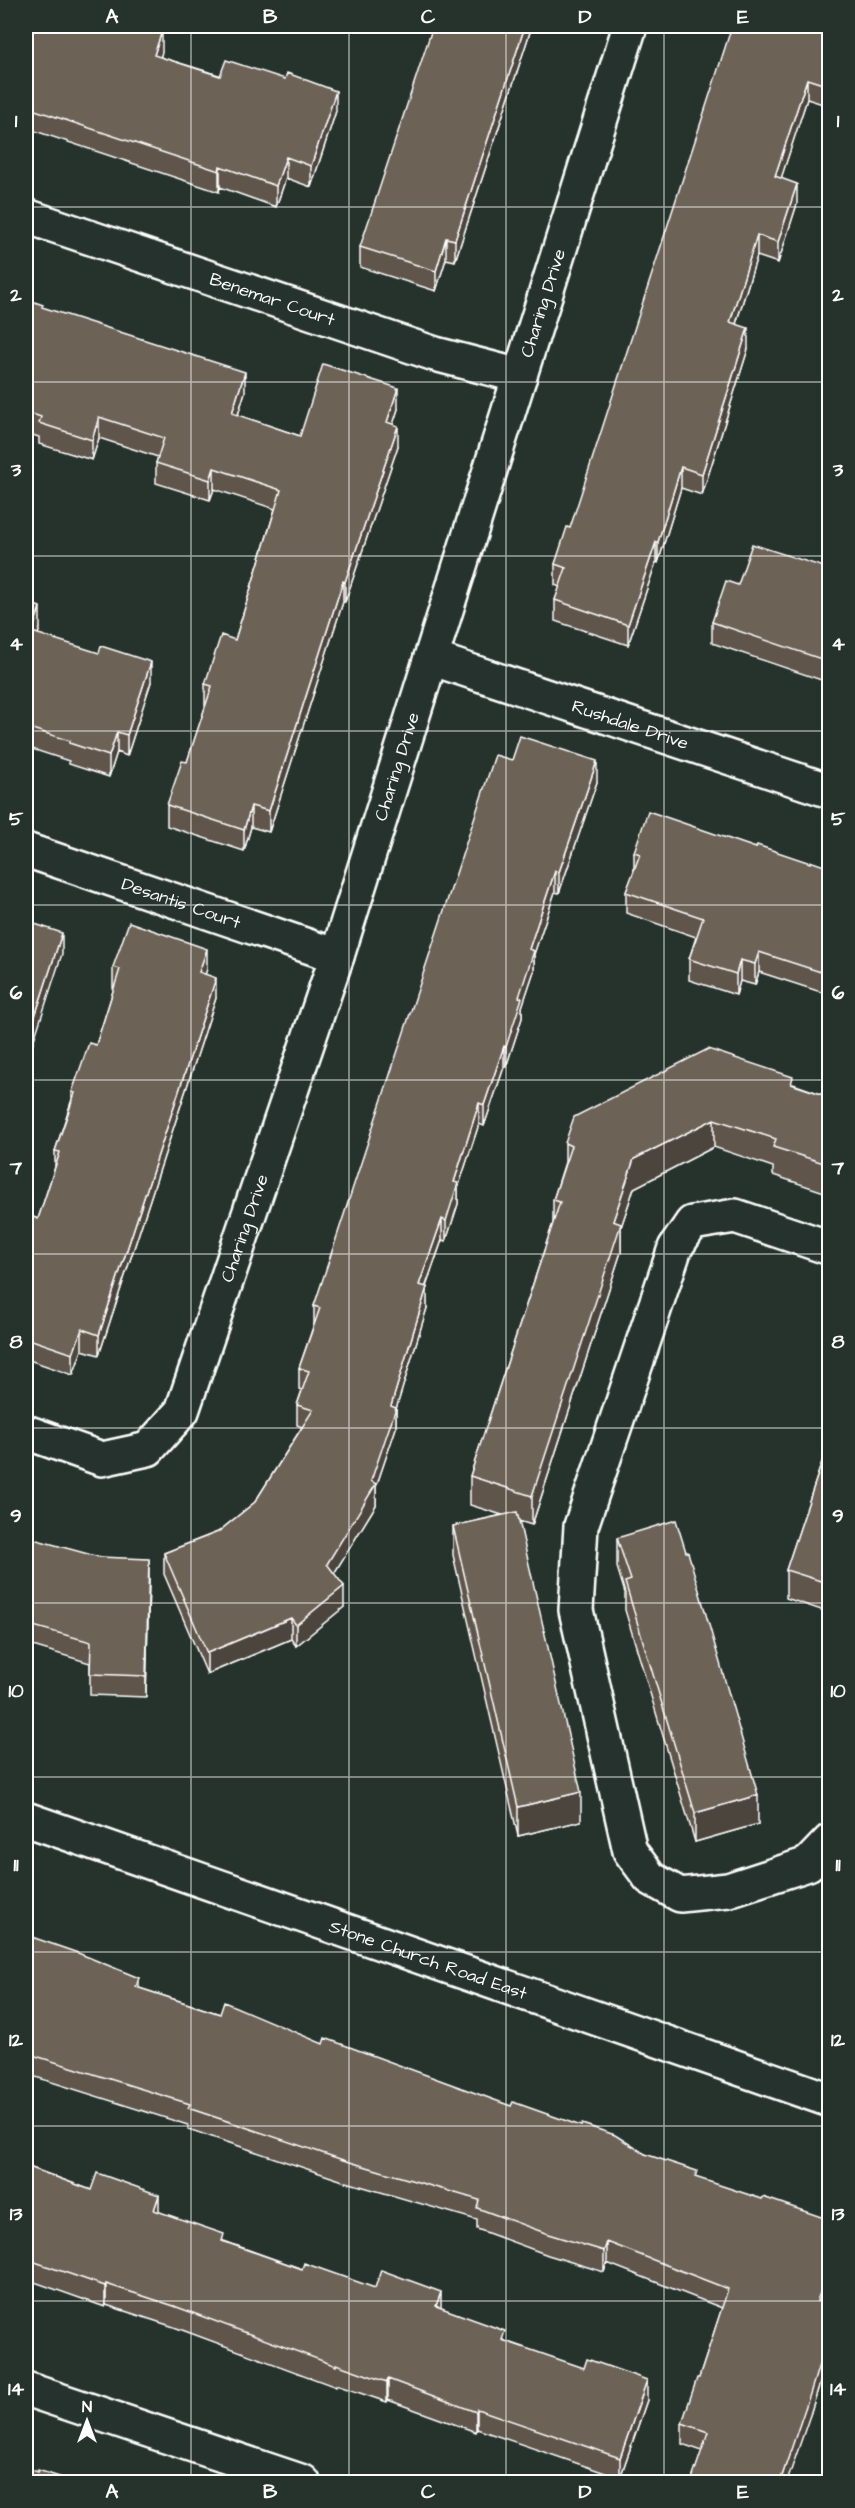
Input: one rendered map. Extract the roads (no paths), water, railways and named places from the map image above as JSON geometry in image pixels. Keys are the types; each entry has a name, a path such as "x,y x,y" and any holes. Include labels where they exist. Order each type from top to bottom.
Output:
{"street":[{"name":"Charing Drive","path":"26,1432 102,1459 148,1449 182,1411 337,956 630,26"},
{"name":"Benemar Court","path":"26,216 435,354 520,376"},
{"name":"Rushdale Drive","path":"431,658 830,791"},
{"name":"Desantis Court","path":"26,850 337,956"},
{"path":"830,1248 735,1216 692,1223 675,1248 581,1526 576,1610 630,1851 650,1878 680,1895 728,1890 808,1864 830,1841"},
{"name":"Stone Church Road East","path":"26,1819 830,2100"},
{"path":"26,2389 303,2482"}]}
